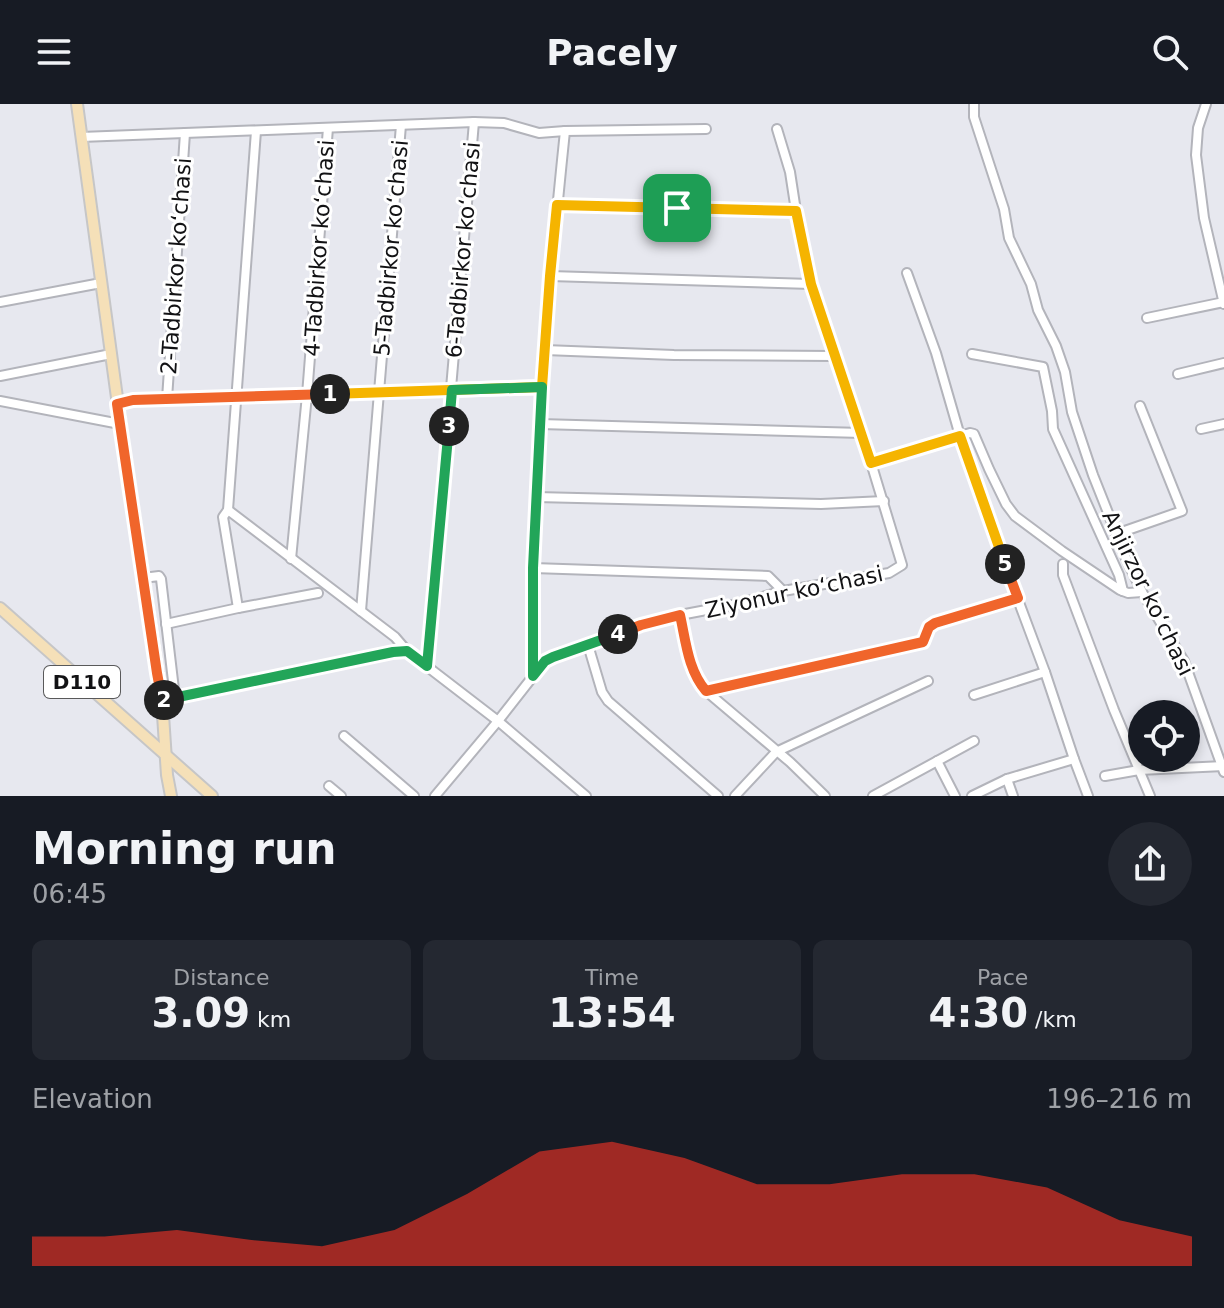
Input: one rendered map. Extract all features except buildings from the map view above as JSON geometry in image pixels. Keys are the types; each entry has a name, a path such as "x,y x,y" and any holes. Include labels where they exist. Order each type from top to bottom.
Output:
{"main road":[{"path":"77,104 120,424 151,577 171,796"},
{"name":"D110","path":"0,608 212,796"}],"street":[{"name":"Anjirzor koʻchasi","path":"974,104 974,117 1004,209 1009,238 1056,346 1080,440 1142,592 1184,661 1223,769 1200,769"},
{"path":"1147,318 1224,302 1204,218 1196,155 1198,128 1206,104"},
{"path":"81,137 474,122 504,123 539,133 706,129"},
{"name":"6-Tadbirkor koʻchasi","path":"427,666 474,122"},
{"name":"5-Tadbirkor koʻchasi","path":"361,611 401,125"},
{"name":"4-Tadbirkor koʻchasi","path":"291,559 328,128"},
{"name":"Ziyonur koʻchasi","path":"435,796 545,661 641,625 783,591 889,573 902,565 862,433 811,284 790,172 777,129"},
{"path":"238,608 223,517 228,510 256,131"},
{"path":"533,676 533,568 542,387 565,131"},
{"name":"2-Tadbirkor koʻchasi","path":"167,399 185,133"},
{"path":"557,205 796,211"},
{"path":"907,273 996,541 1088,796"},
{"path":"550,276 811,284"},
{"path":"0,302 101,283"},
{"path":"545,350 834,356"},
{"path":"0,376 111,354"},
{"path":"972,354 1043,367 1053,429 1119,575 1123,591"},
{"path":"1178,374 1224,363"},
{"path":"117,404 133,400 542,387"},
{"path":"0,401 120,424"},
{"path":"1116,534 1182,511 1140,406"},
{"path":"540,424 862,433"},
{"path":"1201,429 1224,424"},
{"path":"871,463 974,434 1006,504 1015,516 1123,591 1142,592"},
{"path":"536,497 821,504 884,501"},
{"path":"228,510 395,637 407,651 498,721 585,796"},
{"path":"1063,564 1063,575 1128,744"},
{"path":"533,568 768,576 783,591"},
{"path":"151,577 161,579 175,698"},
{"path":"166,624 318,593"},
{"path":"706,691 923,642 929,627 935,623 1018,598"},
{"path":"680,615 696,679 825,796"},
{"path":"588,645 602,692 608,701 718,796"},
{"path":"162,700 407,651"},
{"path":"974,695 1045,672"},
{"path":"735,796 776,752 928,681"},
{"path":"344,736 414,796"},
{"path":"873,796 974,741"},
{"path":"972,796 1007,779 1074,759"},
{"path":"937,761 955,796"},
{"name":"Anjirzor koʻchasi","path":"1105,776 1128,772"},
{"path":"1140,772 1150,796"},
{"path":"1007,779 1013,796"},
{"path":"329,786 341,796"}],"route":[{"path":"677,208 557,205 542,387 133,400 117,404 162,700 393,652 407,651 427,666 452,390 542,387 533,568 533,676 545,661 553,657 641,625 680,615 692,668 706,691 923,642 929,627 935,623 1018,598 960,436 871,463 811,284 796,211 677,208"}]}
